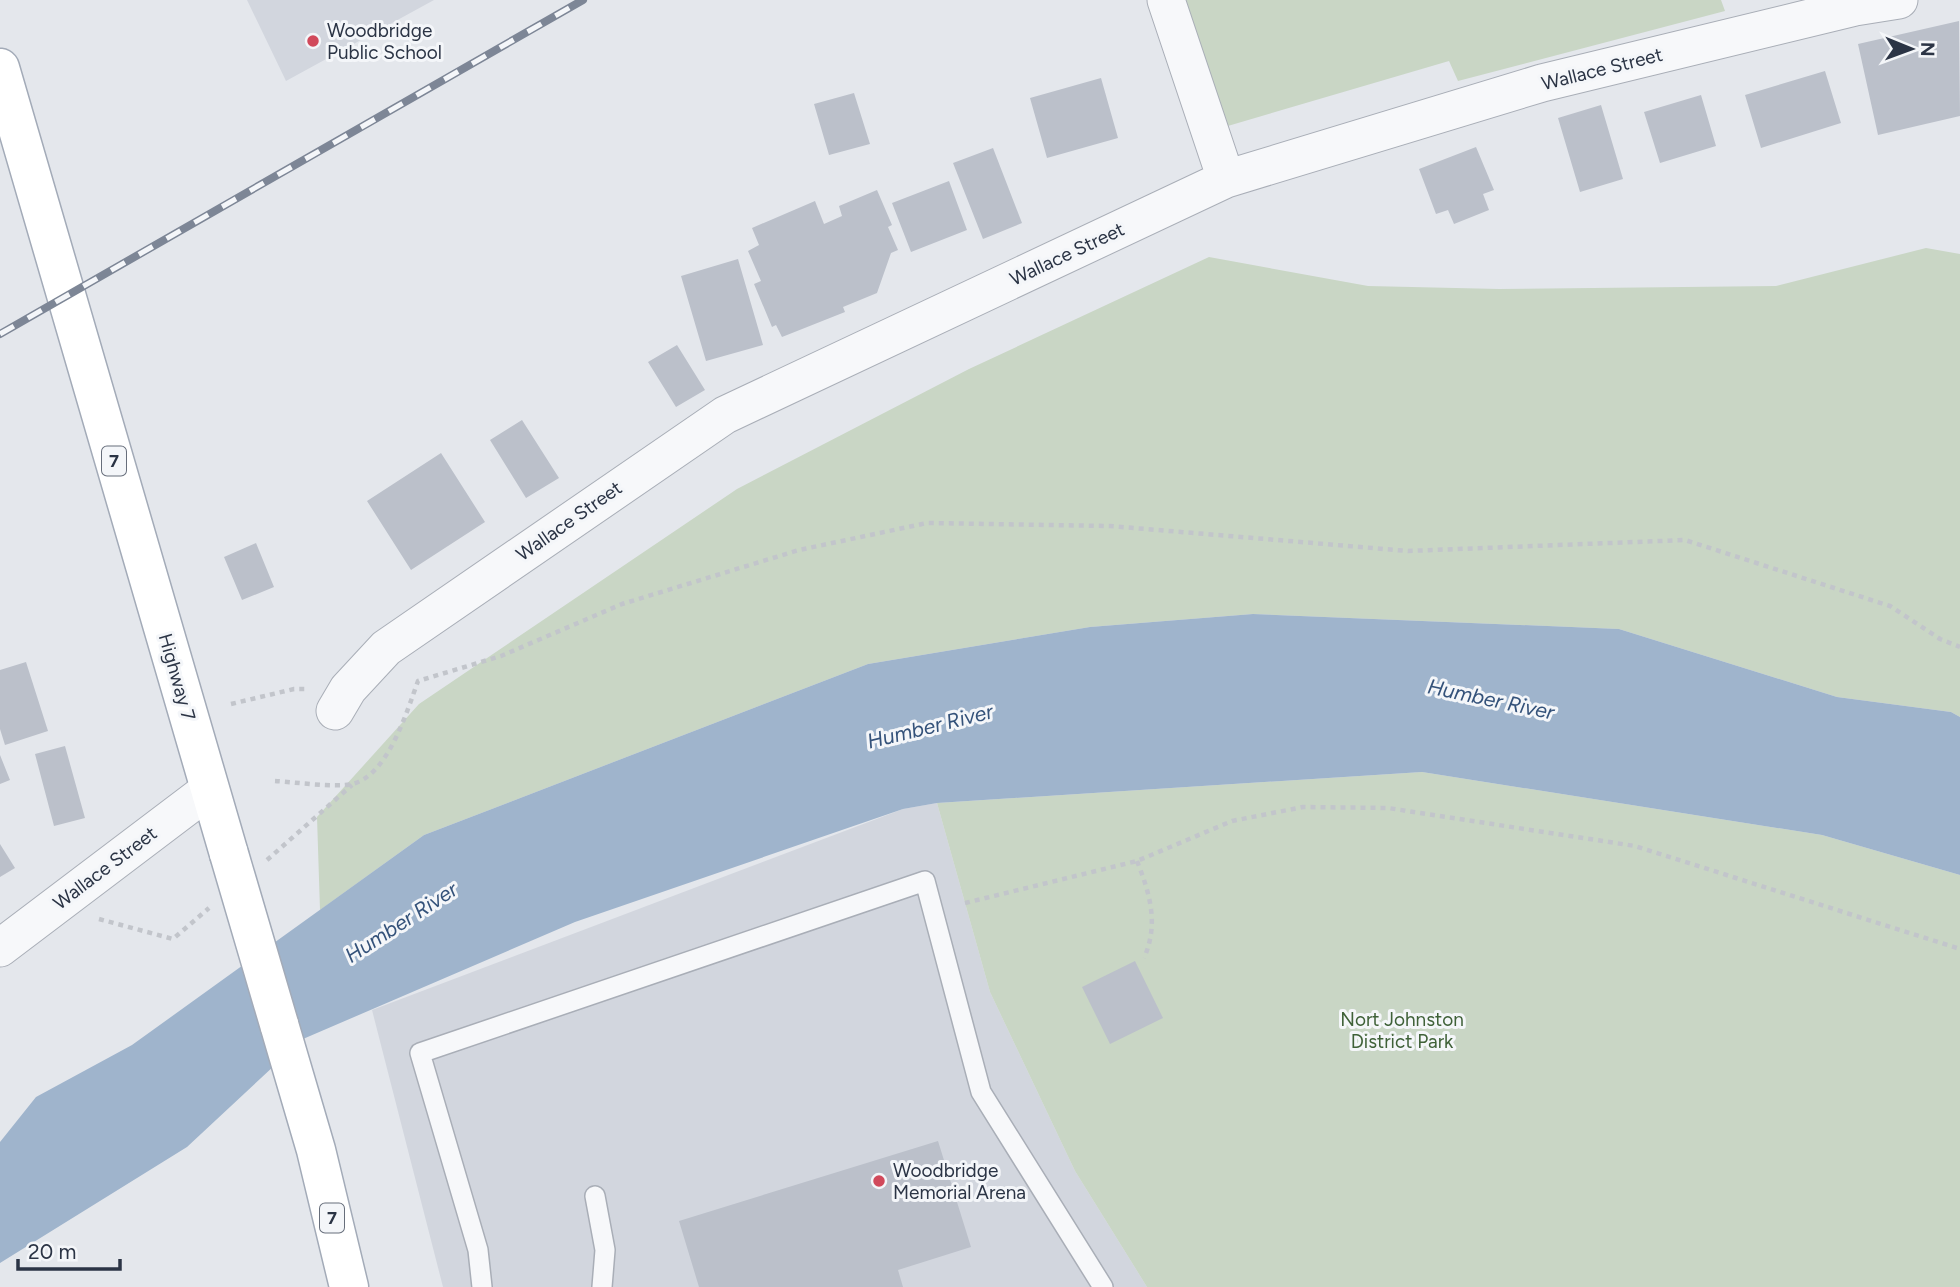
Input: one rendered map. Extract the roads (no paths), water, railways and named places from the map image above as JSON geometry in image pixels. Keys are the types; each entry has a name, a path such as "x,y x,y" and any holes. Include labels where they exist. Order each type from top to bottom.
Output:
{"main road":[{"name":"Highway 7","path":"0,68 316,1150 349,1287"}],"street":[{"path":"1166,0 1226,179"},
{"name":"Wallace Street","path":"341,700 386,648 725,415 1226,179 1542,83 1855,7 1899,0"},
{"name":"Wallace Street","path":"0,948 210,789"}],"lane":[{"path":"482,1287 478,1250 420,1053 925,881 981,1092 1103,1287"},
{"path":"595,1196 605,1250 602,1287"}],"water":[{"name":"Humber River","path":"1253,614 1619,629 1837,697 1951,712 1960,717 1960,875 1822,835 1422,772 937,803 903,809 575,922 303,1039 187,1147 0,1263 0,1142 36,1097 132,1045 424,835 868,664 1090,627"}],"railway":[{"path":"0,334 583,0"}],"place":[{"name":"Woodbridge Public School","path":"313,41"},
{"name":"Woodbridge Memorial Arena","path":"879,1181"}],"park label":[{"name":"Nort Johnston District Park","path":"1402,1030"}]}
